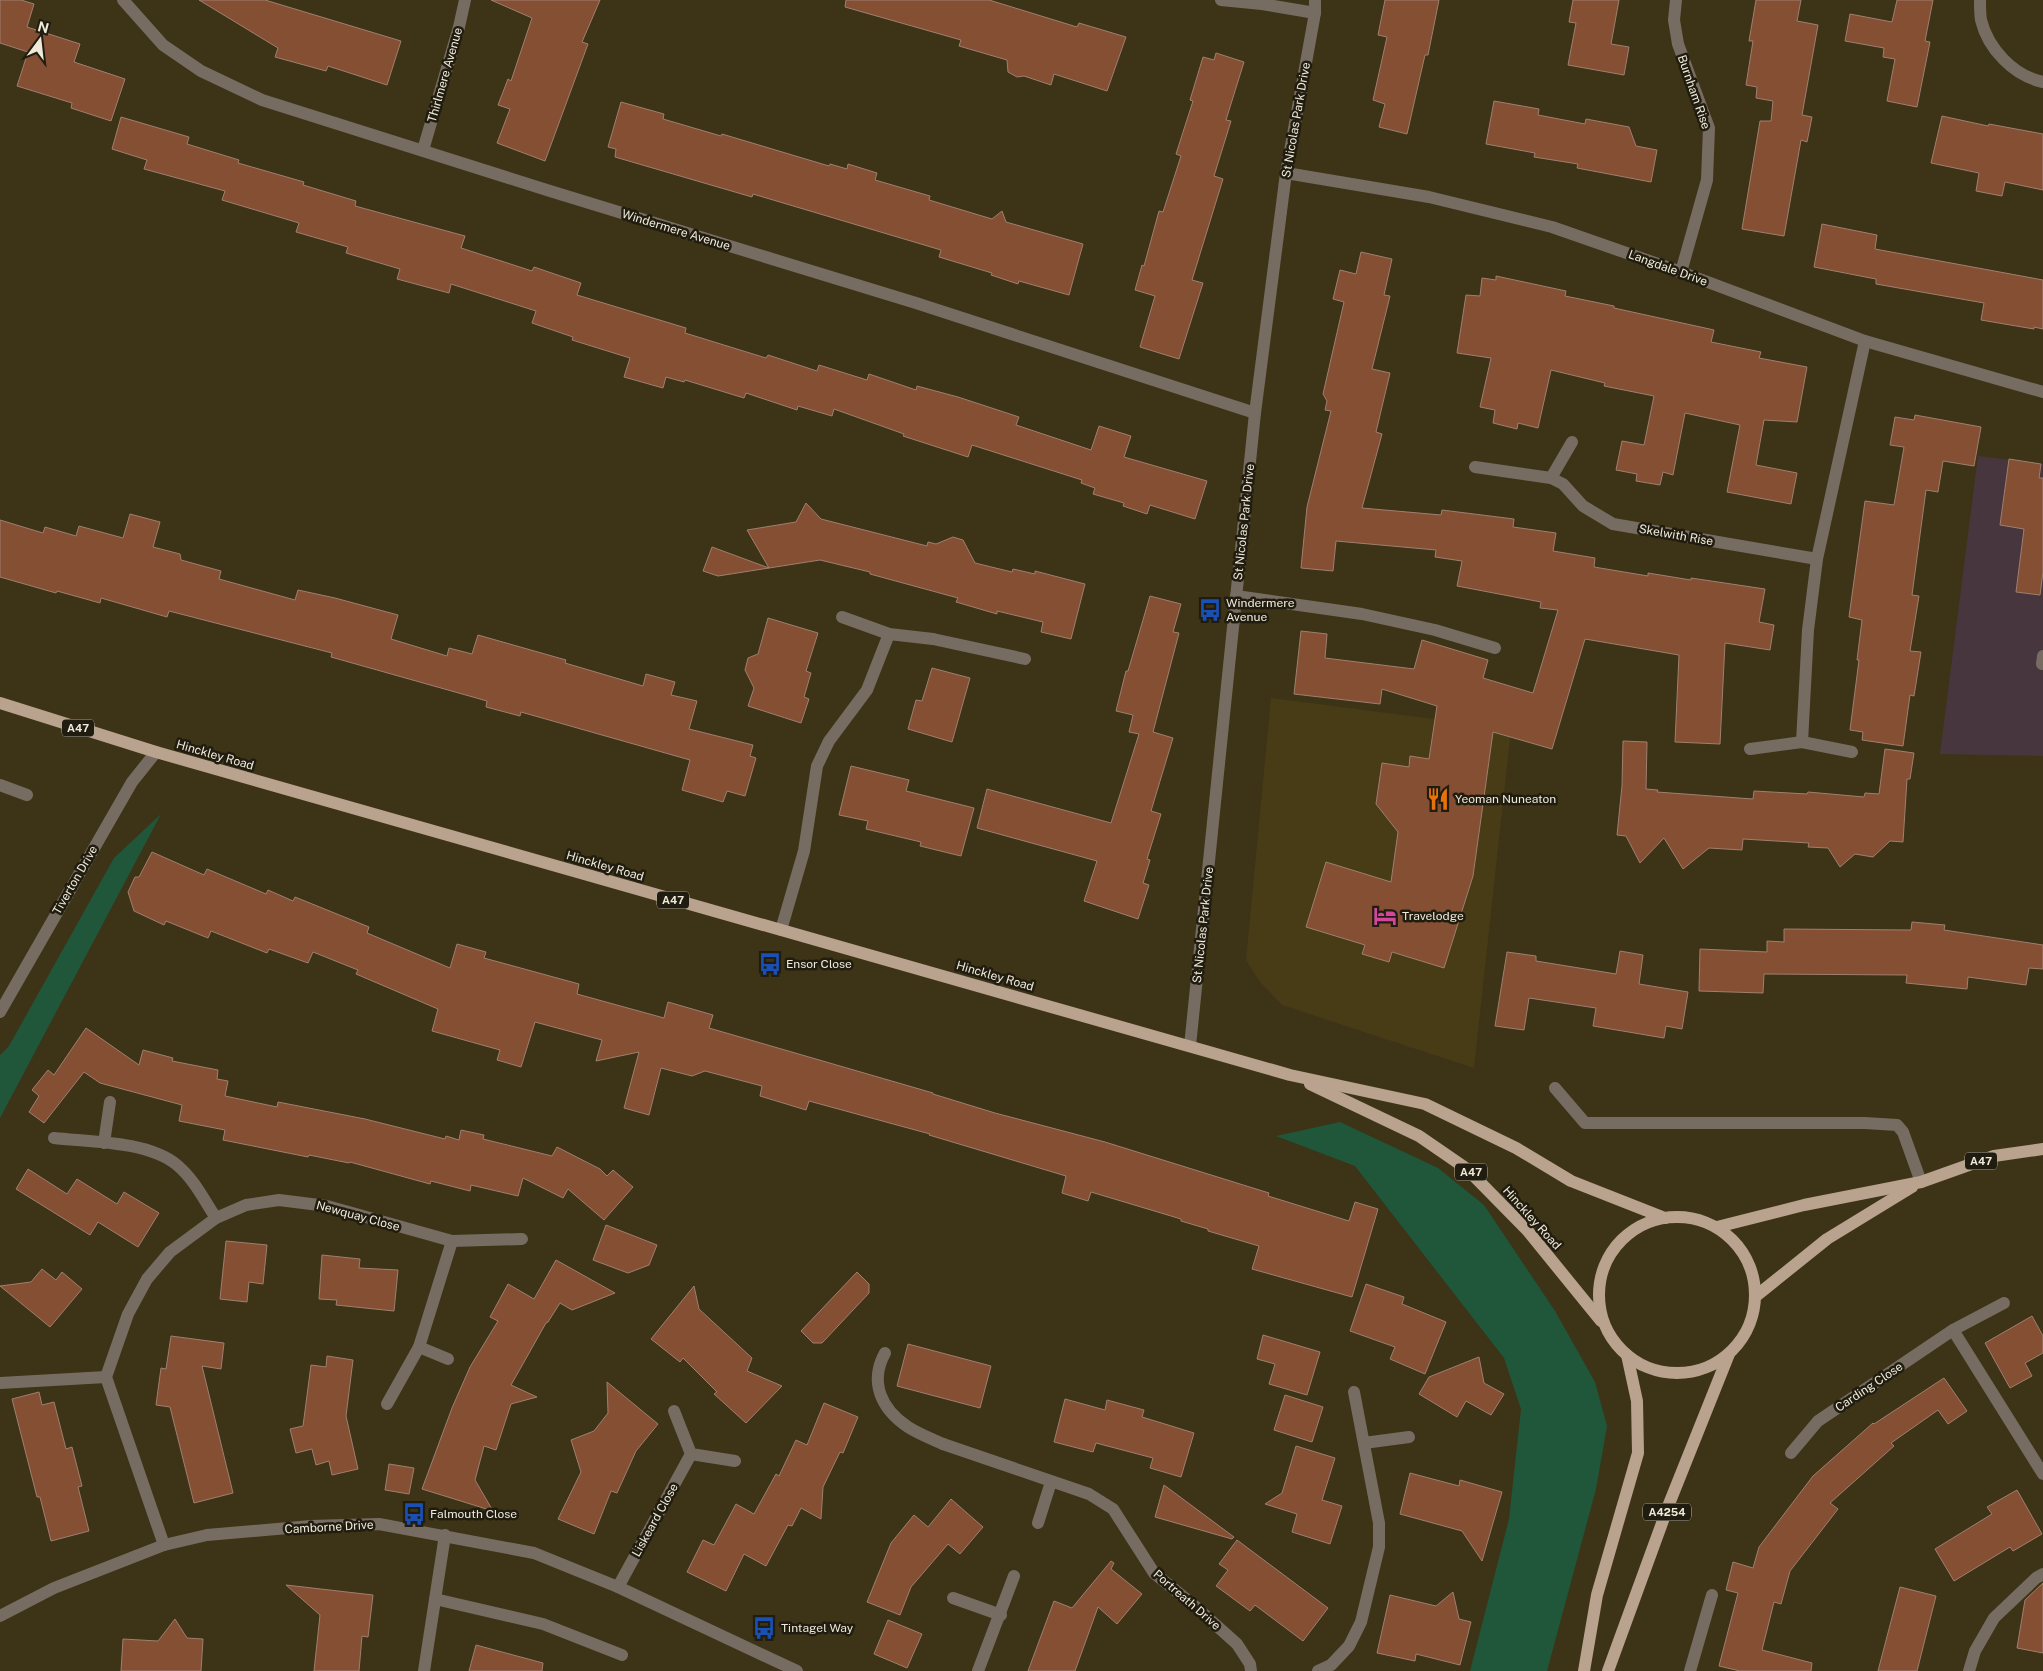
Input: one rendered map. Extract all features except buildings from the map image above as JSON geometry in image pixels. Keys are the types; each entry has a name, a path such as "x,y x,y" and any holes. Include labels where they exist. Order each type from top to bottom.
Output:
{"main road":[{"name":"Hinckley Road","path":"0,703 156,752 1290,1075 1425,1104 1516,1148 1570,1181 1665,1218"},
{"name":"Hinckley Road","path":"1290,1075 1419,1136 1467,1169 1527,1230 1606,1327"},
{"name":"A47","path":"1717,1227 1804,1205 1921,1182 1994,1156 2043,1149"},
{"name":"A47","path":"1756,1296 1827,1239 1921,1182"},
{"name":"A47","path":"1681,1217 1700,1220 1717,1227 1736,1244 1746,1257 1754,1281 1756,1296 1751,1322 1742,1339 1729,1354 1707,1367 1684,1373 1668,1373 1655,1370 1640,1364 1627,1355 1615,1343 1606,1327 1599,1301 1599,1285 1608,1259 1619,1243 1639,1227 1652,1220 1665,1218 1681,1217"},
{"name":"A4254","path":"1608,1671 1669,1504 1729,1354"},
{"name":"A4254","path":"1584,1671 1597,1595 1638,1453 1637,1401 1627,1355"}],"street":[{"name":"Windermere Avenue","path":"123,0 163,45 201,71 262,100 925,306 1255,413"},
{"name":"Thirlmere Avenue","path":"423,150 459,27 465,0"},
{"path":"1221,0 1315,6"},
{"name":"Burnham Rise","path":"1676,0 1674,20 1678,44 1709,128 1707,180 1681,272"},
{"path":"1980,0 1981,19 1987,38 2014,70 2031,79 2043,82"},
{"name":"St Nicolas Park Drive","path":"1190,1046 1255,413 1286,173 1315,6"},
{"name":"Langdale Drive","path":"1286,173 1429,196 1552,227 1681,272 1865,342 2043,392"},
{"path":"1802,742 1808,630 1817,560 1865,342"},
{"path":"1551,478 1572,442"},
{"name":"Skelwith Rise","path":"1474,467 1551,478 1563,484 1583,506 1613,524 1817,560"},
{"path":"1236,596 1362,614 1435,630 1495,648"},
{"path":"842,617 888,634 932,639 1025,659"},
{"path":"781,930 804,851 817,766 829,741 866,690 888,634"},
{"path":"1750,749 1802,742 1852,752"},
{"name":"Tiverton Drive","path":"0,1012 132,782 156,752"},
{"path":"0,786 27,795"},
{"path":"1555,1088 1585,1123 1865,1122 1897,1125 1903,1132 1921,1182"},
{"path":"104,1143 110,1102"},
{"path":"54,1138 140,1147 176,1164 191,1180 216,1218"},
{"name":"Newquay Close","path":"106,1378 128,1314 147,1279 170,1252 216,1218 246,1205 279,1200 327,1206 452,1241 522,1239"},
{"path":"388,1404 419,1347 452,1241"},
{"name":"Carding Close","path":"1792,1453 1818,1422 1953,1330 2004,1303"},
{"path":"1953,1330 2043,1474"},
{"path":"419,1347 448,1359"},
{"name":"Portreath Drive","path":"885,1353 879,1365 877,1383 881,1396 888,1409 908,1427 943,1444 1089,1494 1113,1508 1154,1574 1197,1608 1237,1644 1250,1664 1251,1671"},
{"path":"0,1383 106,1378 164,1545"},
{"path":"1318,1671 1331,1665 1349,1646 1361,1622 1379,1547 1379,1522 1354,1392"},
{"path":"674,1411 691,1454 735,1461"},
{"path":"1364,1443 1409,1436"},
{"name":"Liskeard Close","path":"618,1586 691,1454"},
{"path":"1038,1523 1051,1482"},
{"name":"Camborne Drive","path":"0,1616 54,1588 164,1545 207,1535 321,1526 379,1524 534,1553 618,1586 780,1668 797,1671"},
{"path":"424,1671 445,1535"},
{"path":"1969,1671 1975,1650 1994,1618 2036,1578 2043,1574"},
{"path":"978,1671 1001,1615 1014,1576"},
{"path":"1690,1671 1712,1595"},
{"path":"953,1598 1001,1615"},
{"path":"436,1599 543,1624 622,1654"}],"shaded area":[{"path":"1978,456 2043,464 2043,756 1940,754"},
{"path":"1271,698 1511,729 1474,1068 1282,1005 1260,982 1246,960"}],"green space":[{"path":"161,814 0,1118 0,1055 9,1046 114,858"},
{"path":"1340,1122 1438,1168 1484,1205 1555,1311 1595,1382 1607,1426 1596,1489 1547,1671 1470,1671 1509,1519 1521,1409 1504,1358 1355,1166 1276,1136"}],"place":[{"name":"Windermere Avenue","path":"1210,610"},
{"name":"Yeoman Nuneaton","path":"1438,799"},
{"name":"Travelodge","path":"1385,916"},
{"name":"Ensor Close","path":"770,964"},
{"name":"Falmouth Close","path":"414,1514"},
{"name":"Tintagel Way","path":"764,1628"}]}
